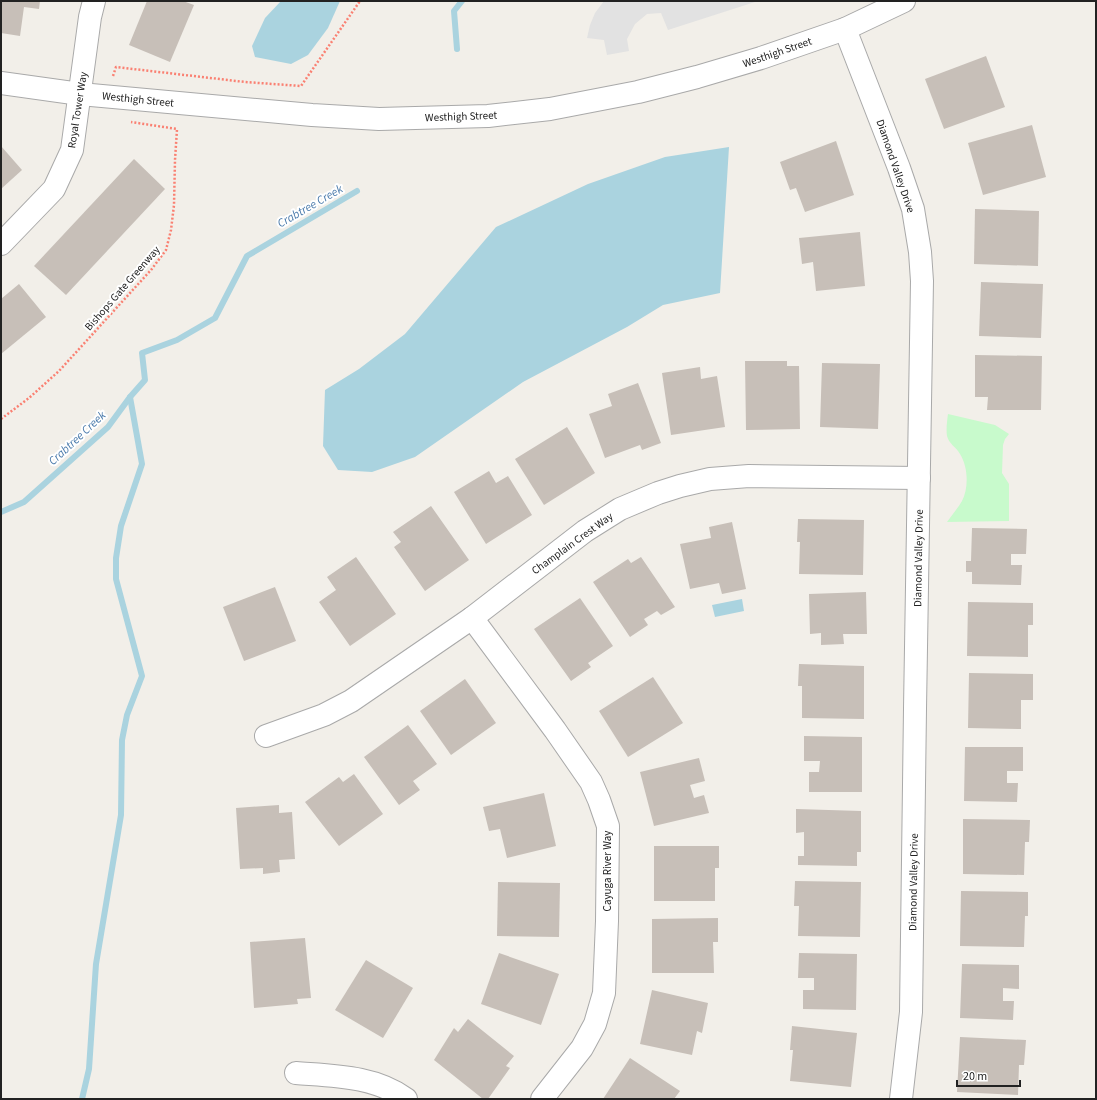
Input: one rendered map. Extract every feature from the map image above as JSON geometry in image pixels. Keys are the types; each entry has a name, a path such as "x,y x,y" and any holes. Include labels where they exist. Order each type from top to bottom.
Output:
{"street":[{"name":"Royal Tower Way","path":"1,244 54,189 72,150 90,17 94,1"},
{"name":"Westhigh Street","path":"1,83 80,94 312,115 379,119 488,116 550,109 638,92 697,77 754,60 845,29 904,1"},
{"name":"Diamond Valley Drive","path":"845,29 899,168 913,209 920,252 923,310 915,701 911,1012 901,1099"},
{"name":"Champlain Crest Way","path":"266,736 324,715 351,701 472,618 585,531 620,509 658,493 710,479 749,476 920,478"},
{"name":"Cayuga River Way","path":"472,618 555,730 591,782 600,800 608,826 607,921 604,993 595,1024 582,1048 542,1099"},
{"path":"296,1073 353,1078 379,1085 406,1099"}],"path":[{"path":"113,76 116,67 237,81 301,86 360,1"},
{"name":"Bishops Gate Greenway","path":"1,419 29,398 59,371 151,270 166,250 171,230 174,205 177,129 128,122"}],"green space":[{"path":"948,414 995,425 1009,434 1003,445 1002,473 1009,484 1009,521 947,522 962,501 967,483 963,459 949,441 947,436"}],"shaded area":[{"path":"604,1 758,1 668,30 661,13 647,14 635,24 627,39 629,51 607,55 604,40 587,38 595,13"}],"water":[{"path":"281,1 340,1 328,28 308,55 291,64 255,57 252,46 265,18"},
{"path":"729,147 720,293 663,305 627,327 523,382 415,457 372,472 338,470 323,446 325,390 359,369 405,334 496,227 588,184 665,157"},
{"path":"742,599 744,611 715,617 712,605"}],"building":[{"path":"1,1 40,1 39,9 24,7 20,36 1,33"},
{"path":"147,1 183,1 194,5 170,62 129,45"},
{"path":"986,56 1005,107 944,129 925,79"},
{"path":"1032,125 1046,177 983,195 968,143"},
{"path":"836,141 854,195 805,212 796,188 790,190 780,162"},
{"path":"1,146 22,170 1,189"},
{"path":"134,159 165,189 66,295 34,266"},
{"path":"975,209 1039,211 1038,266 974,264"},
{"path":"860,232 865,286 816,291 813,262 802,264 799,238"},
{"path":"981,282 1043,284 1041,338 979,336"},
{"path":"19,284 46,317 1,354 1,299"},
{"path":"975,355 1042,356 1041,410 987,410 988,397 975,397"},
{"path":"745,361 787,361 787,366 799,366 800,429 746,430"},
{"path":"822,363 880,364 878,429 820,427"},
{"path":"700,367 701,379 717,376 725,427 671,435 662,373"},
{"path":"638,383 661,443 642,450 640,445 605,458 589,414 612,406 608,394"},
{"path":"567,427 595,473 544,505 515,459"},
{"path":"489,471 496,483 508,476 532,515 486,544 454,492"},
{"path":"431,506 469,560 425,591 394,547 401,542 393,532"},
{"path":"798,519 864,520 863,575 799,574 800,542 797,542"},
{"path":"732,522 746,589 722,594 719,583 690,589 680,544 711,538 709,527"},
{"path":"972,528 1027,529 1026,554 1011,554 1011,565 1022,565 1021,585 972,584 972,572 966,572 966,561 971,561"},
{"path":"356,557 396,614 350,646 319,602 336,590 327,577"},
{"path":"641,557 675,607 661,615 657,611 644,619 648,625 630,637 593,582 628,559 631,563"},
{"path":"275,587 296,641 244,661 223,607"},
{"path":"866,592 867,634 843,634 844,644 821,645 821,633 810,634 809,594"},
{"path":"580,598 613,646 588,663 591,667 571,681 534,629"},
{"path":"968,602 1033,603 1033,625 1028,625 1028,657 967,656"},
{"path":"799,664 864,666 864,719 802,718 802,686 798,686"},
{"path":"969,673 1033,674 1033,700 1021,700 1021,729 968,728"},
{"path":"653,677 683,723 628,757 599,711"},
{"path":"465,679 496,723 451,755 420,711"},
{"path":"408,725 437,764 413,781 420,790 399,805 364,757"},
{"path":"804,736 862,737 862,792 809,792 809,772 819,772 820,761 804,761"},
{"path":"965,747 1023,747 1023,771 1007,771 1007,783 1018,783 1017,802 964,801"},
{"path":"699,758 705,781 690,785 694,798 704,795 709,813 654,826 640,772"},
{"path":"354,774 383,814 339,846 305,802 339,777 343,782"},
{"path":"544,793 556,846 507,858 500,829 489,831 483,807"},
{"path":"279,805 279,813 292,812 295,859 279,860 280,872 263,874 263,868 240,869 236,808"},
{"path":"796,809 861,811 861,852 857,852 857,866 798,865 798,856 804,856 804,832 796,833"},
{"path":"963,819 1030,820 1029,842 1025,842 1024,875 963,874"},
{"path":"654,846 719,846 719,868 715,868 715,901 654,901"},
{"path":"795,881 861,882 860,937 798,936 799,906 794,906"},
{"path":"498,882 560,883 559,937 497,936"},
{"path":"961,891 1028,892 1028,916 1025,916 1024,947 960,946"},
{"path":"718,918 718,942 713,942 714,973 652,973 652,919"},
{"path":"305,938 311,998 297,999 298,1004 254,1008 250,942"},
{"path":"499,953 559,974 541,1025 481,1004"},
{"path":"799,953 857,954 856,1010 803,1009 803,990 814,990 814,978 798,978"},
{"path":"366,960 413,988 383,1038 335,1010"},
{"path":"962,964 1019,965 1019,989 1003,988 1003,1001 1014,1001 1013,1020 960,1018"},
{"path":"652,990 708,1003 702,1033 697,1031 692,1055 640,1044"},
{"path":"468,1019 514,1056 506,1066 510,1068 488,1099 483,1099 434,1060 454,1028 458,1032"},
{"path":"792,1026 857,1033 851,1087 790,1081 793,1050 790,1050"},
{"path":"960,1037 1026,1040 1024,1065 1019,1065 1018,1095 957,1092"},
{"path":"630,1058 680,1091 674,1099 603,1099"}],"waterway":[{"name":"Crabtree Creek","path":"457,49 454,11 462,1"},
{"name":"Crabtree Creek","path":"1,512 24,502 108,427 130,397 145,380 142,353 177,340 215,318 247,256 357,191"},
{"path":"82,1099 89,1069 96,964 121,815 122,740 127,715 142,676 116,579 116,558 121,526 142,464 130,397"}]}
